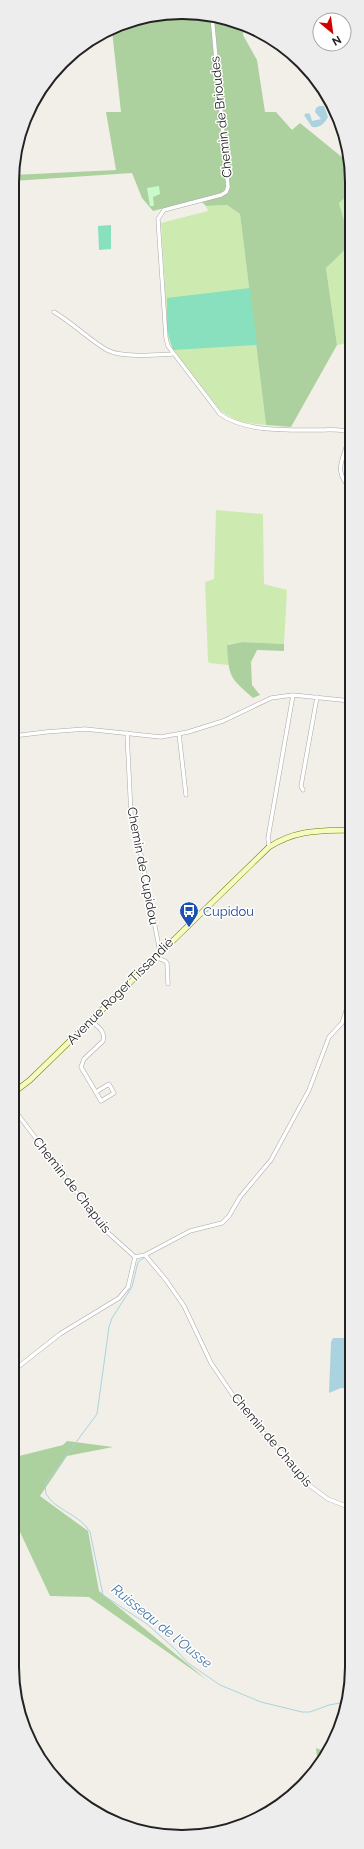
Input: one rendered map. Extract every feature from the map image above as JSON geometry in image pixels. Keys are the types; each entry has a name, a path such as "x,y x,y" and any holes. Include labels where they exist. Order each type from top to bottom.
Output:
{"main road":[{"name":"Avenue Roger Tissandié","path":"19,1088 30,1080 269,847 286,837 303,832 345,830"}],"street":[{"name":"Chemin de Brioudes","path":"213,22 228,187 226,192 220,195 164,210 158,219 166,338 172,354 220,414 229,421 240,425 300,430 345,430"},
{"path":"54,312 108,350 119,353 172,354"},
{"name":"Chemin de Brioudes","path":"345,450 340,471 345,484"},
{"path":"269,847 268,838 293,695"},
{"path":"19,735 85,729 161,737 179,734 223,720 271,698 293,695 345,700"},
{"path":"303,790 301,786 317,697"},
{"name":"Chemin de Cupidou","path":"127,733 131,814 142,859 159,947 162,951"},
{"path":"179,734 186,795"},
{"path":"155,957 165,961 167,964 168,984"},
{"path":"19,1366 60,1334 122,1295 131,1281 135,1257 145,1255 190,1231 222,1222 229,1216 240,1197 271,1160 309,1090 329,1037 342,1022 345,1013"},
{"path":"91,1020 103,1033 103,1041 82,1063 81,1067 100,1101 114,1093 109,1084 96,1092"},
{"name":"Chemin de Chapuis","path":"19,1117 105,1230 135,1257"},
{"name":"Chemin de Chaupis","path":"145,1255 166,1280 184,1306 211,1363 248,1416 309,1485 328,1499 345,1506"}],"green space":[{"path":"193,19 214,22 243,31 243,35 257,60 265,112 276,112 292,130 300,123 343,158 345,198 339,203 345,224 345,250 326,268 337,345 291,427 266,425 240,214 227,205 206,206 199,199 153,211 142,198 132,173 19,181 19,175 116,170 106,112 121,112 112,35 120,31 161,20"},
{"path":"159,186 160,194 153,197 154,206 150,206 147,188"},
{"path":"345,198 345,224 339,203"},
{"path":"227,205 240,214 266,425 239,422 221,411 173,350 168,338 161,223 208,211 206,206"},
{"path":"111,225 111,249 99,250 98,226"},
{"path":"345,250 345,344 337,345 326,268"},
{"path":"250,288 257,345 173,350 167,330 167,298"},
{"path":"216,510 263,514 264,584 287,590 284,644 242,642 228,644 229,665 209,663 208,661 205,582 214,579"},
{"path":"242,642 284,644 284,651 257,650 251,662 252,685 260,695 253,698 239,685 232,676 230,670 227,645"},
{"path":"67,1441 113,1447 67,1456 40,1496 88,1531 99,1591 207,1680 89,1597 50,1596 20,1532 19,1456 63,1445"},
{"path":"316,1748 322,1750 317,1759"}],"water":[{"path":"319,106 324,106 328,117 322,125 312,127 304,115 307,113 310,114 312,121 321,119 315,112 316,108"},
{"path":"333,1338 345,1338 345,1388 341,1388 329,1393 331,1342"}],"waterway":[{"name":"Ruisseau de l'Ousse","path":"145,1257 138,1262 132,1287 112,1318 109,1327 97,1414 45,1484 46,1494 50,1500 80,1521 90,1532 103,1595 147,1624 188,1663 220,1685 261,1702 302,1712 310,1712 329,1705 341,1703"}],"place":[{"name":"Cupidou","path":"189,928"}]}
